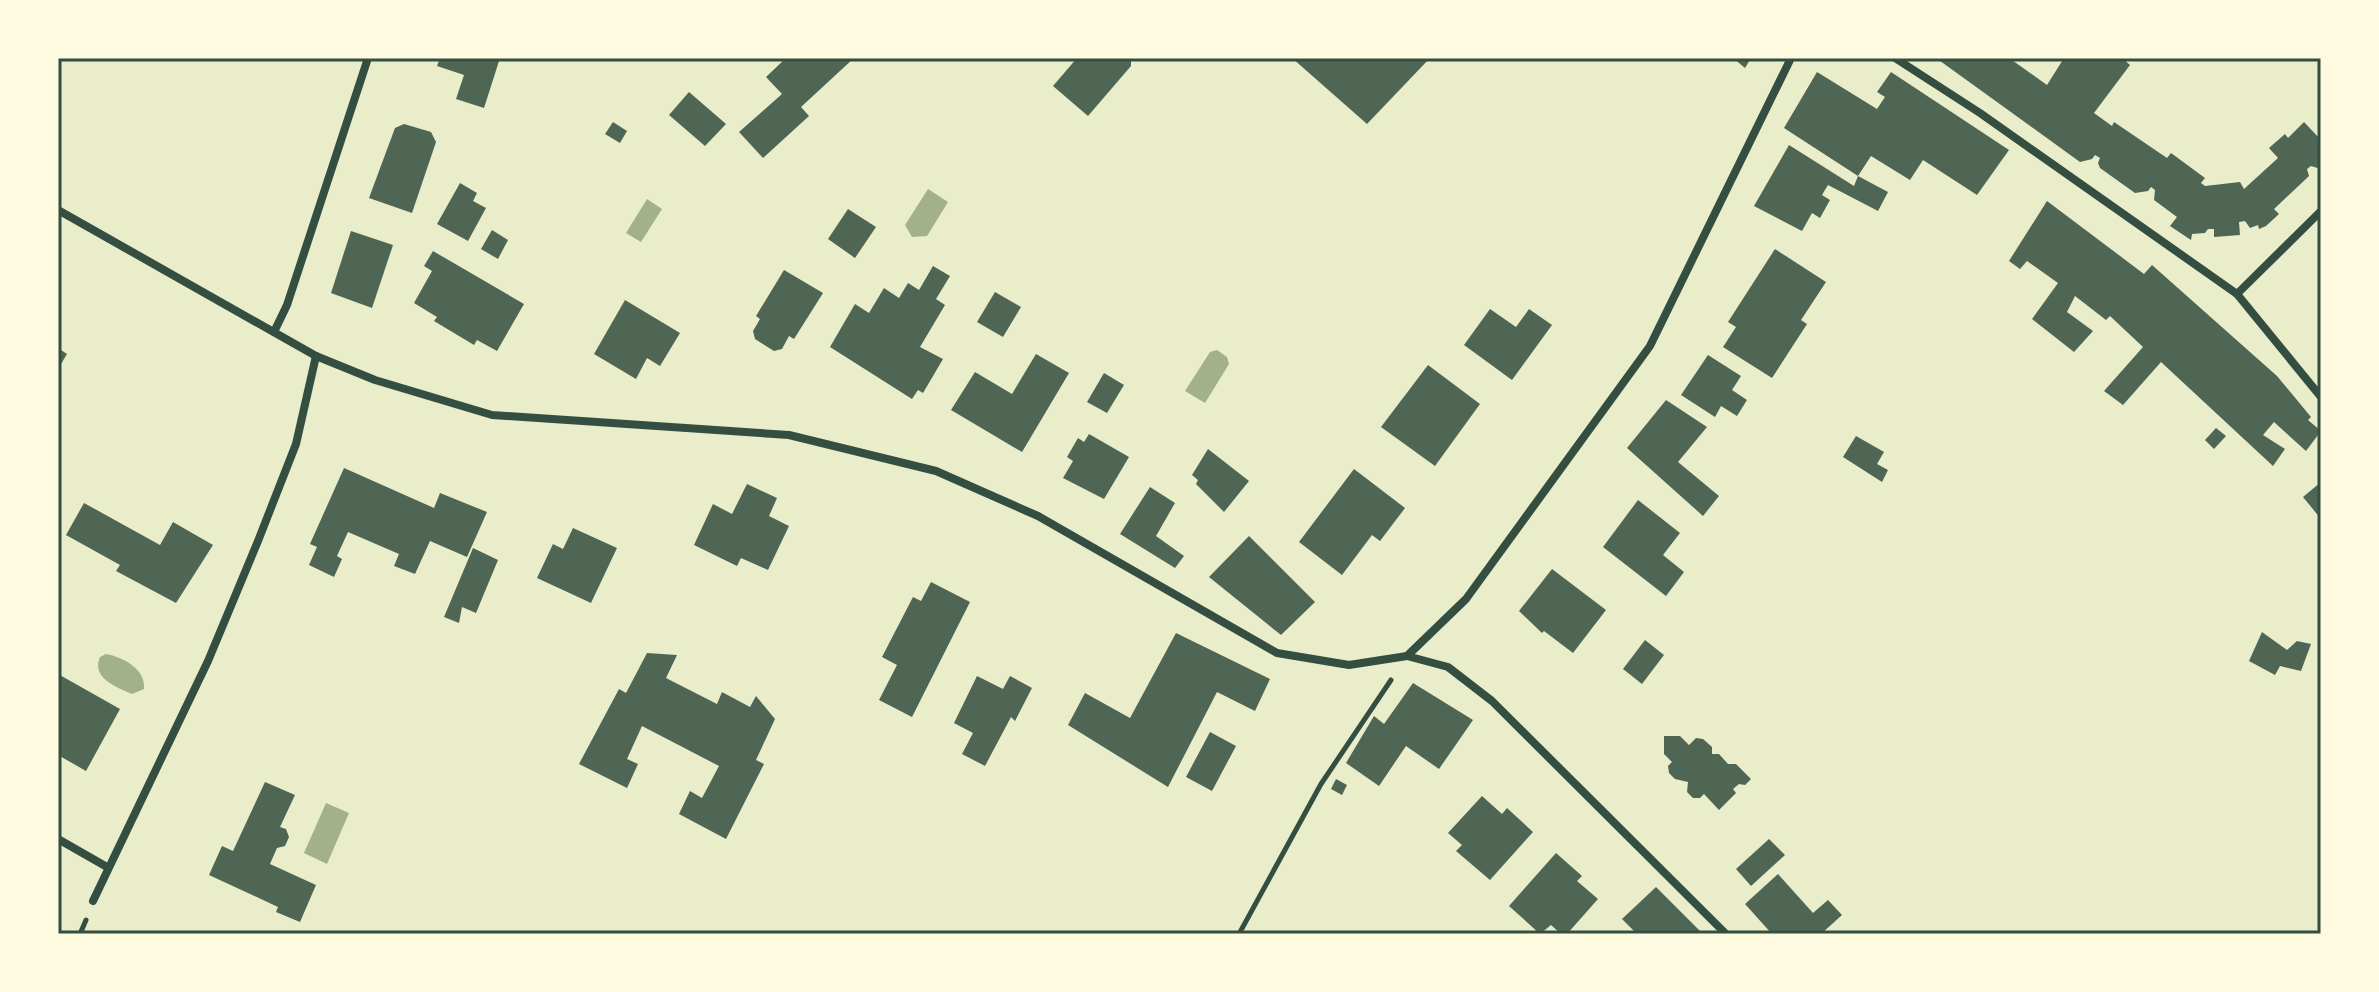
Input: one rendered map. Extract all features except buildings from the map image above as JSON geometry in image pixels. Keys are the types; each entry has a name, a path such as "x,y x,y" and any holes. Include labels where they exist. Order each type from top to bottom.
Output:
{"street":[{"path":"274,332 287,305 368,58"},
{"path":"1407,656 1466,599 1650,346 1791,58"},
{"path":"1895,58 1980,113 2237,294 2321,397"},
{"path":"58,210 316,356 375,380 492,415 789,435 936,471 1038,516 1277,653 1349,665 1407,656 1448,667 1492,701 1726,934"},
{"path":"2237,294 2321,211"},
{"path":"93,901 208,661 258,541 296,444 316,356"},
{"path":"58,839 107,867"}],"path":[{"path":"1239,934 1321,784 1407,656"}],"shaded area":[{"path":"928,189 948,202 927,236 912,237 905,225"},
{"path":"647,199 662,209 641,242 626,233"},
{"path":"1217,350 1227,357 1229,364 1205,403 1185,391 1210,352"},
{"path":"106,654 132,665 144,682 144,689 132,694 107,681 98,664 100,657"},
{"path":"326,803 349,813 327,864 304,853"}]}
